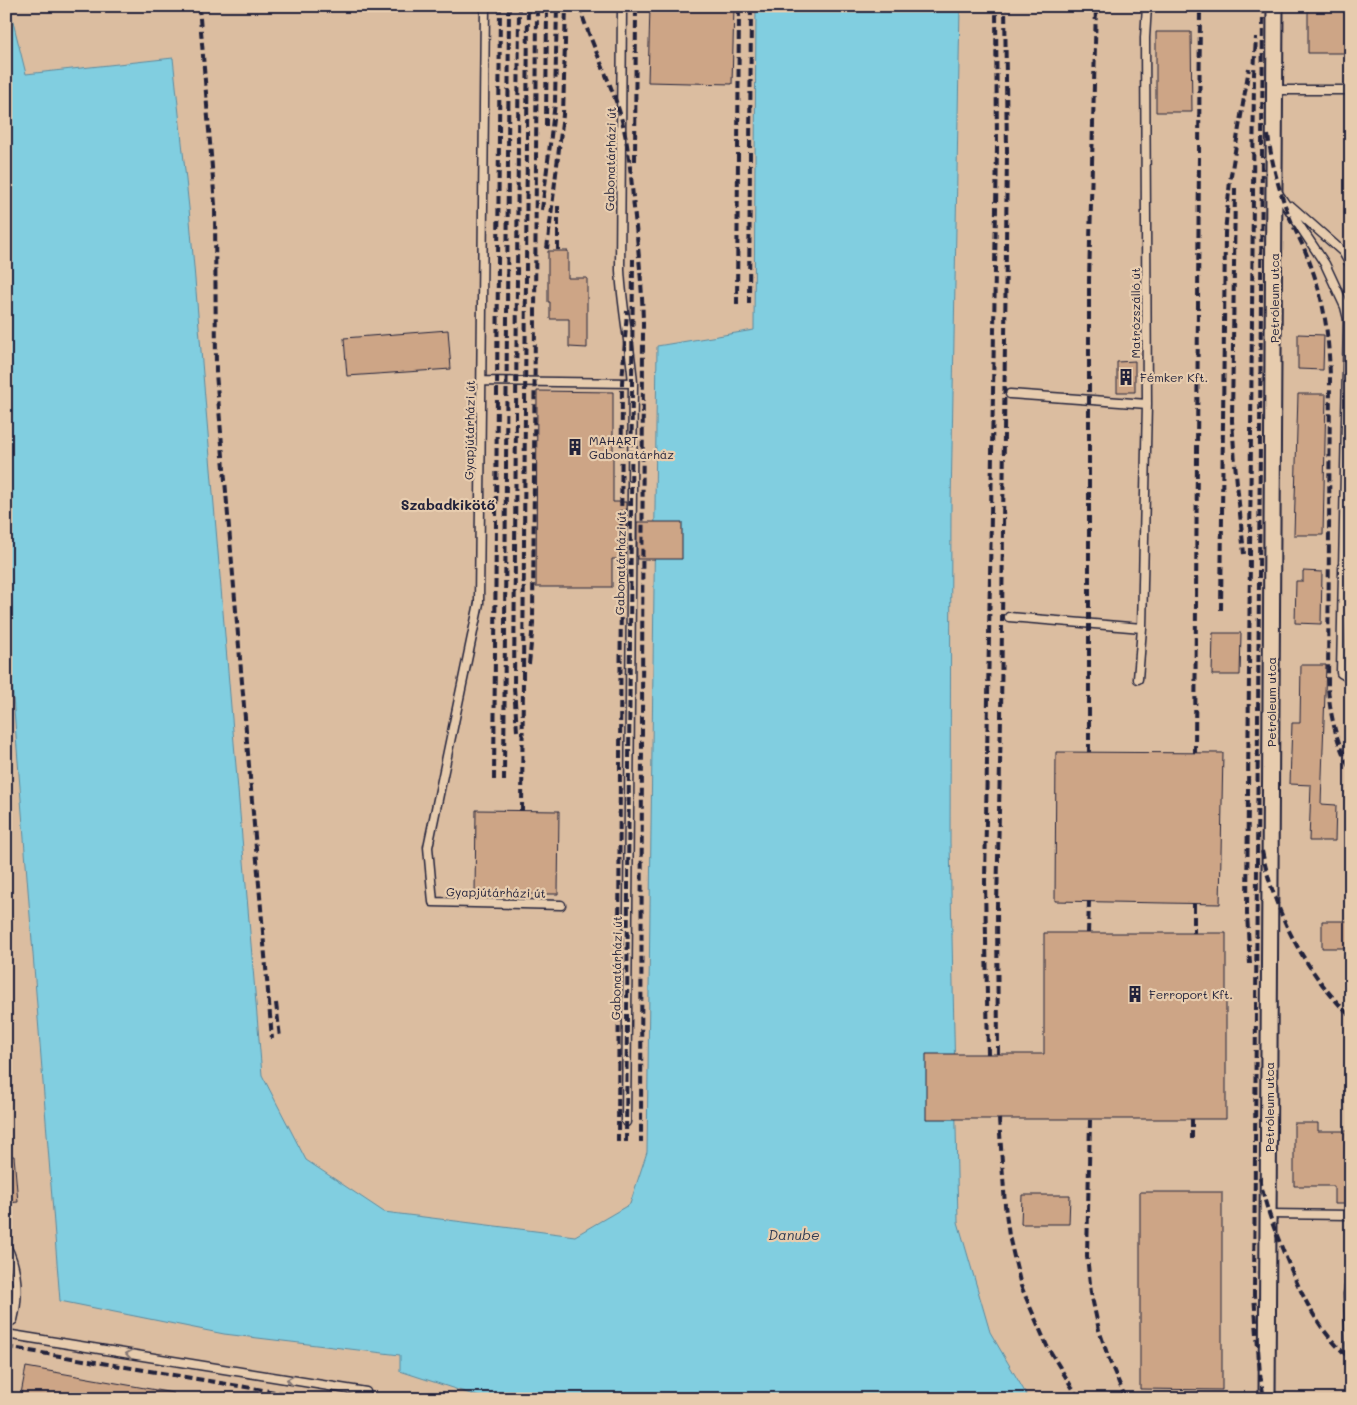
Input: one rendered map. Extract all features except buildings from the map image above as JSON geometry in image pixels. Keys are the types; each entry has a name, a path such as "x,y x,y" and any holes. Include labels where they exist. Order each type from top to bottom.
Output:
{"street":[{"name":"Petróleum utca","path":"1267,1399 1279,194 1275,6"}],"lane":[{"name":"Gyapjútárházi út","path":"485,6 479,602 428,847 433,902 560,905"},
{"name":"Gabonatárházi út","path":"622,6 620,270 633,383 626,1122"},
{"name":"Matrózszálló út","path":"1138,679 1142,628 1147,404 1145,38 1147,6"},
{"path":"1276,90 1351,90"},
{"path":"1279,194 1343,252 1351,266"},
{"path":"1279,194 1324,264 1345,307 1348,320 1348,497 1342,673 1351,678"},
{"path":"481,381 633,383"},
{"path":"1010,394 1147,404"},
{"path":"1009,617 1142,628"},
{"path":"1342,651 1351,652"},
{"path":"1268,1214 1351,1215"},
{"path":"6,1246 13,1258 17,1305 13,1320 6,1324"},
{"path":"1351,1275 1348,1294 1351,1371"},
{"path":"6,1334 366,1392 364,1399"}],"shaded area":[{"path":"9,6 756,6 754,330 657,346 647,1152 630,1204 575,1236 384,1212 306,1160 262,1075 189,208 173,58 25,74"},
{"path":"960,6 1351,6 1351,1399 1029,1399 990,1332 958,1222 950,842 951,503"},
{"path":"6,607 60,1300 224,1334 400,1355 400,1371 486,1399 6,1399"}],"water":[{"name":"Danube","path":"6,6 9,6 26,74 173,58 189,208 262,1075 306,1160 384,1212 575,1236 630,1204 647,1152 657,346 754,330 756,6 960,6 951,503 950,842 958,1222 990,1332 1029,1399 486,1399 400,1371 400,1355 224,1334 60,1301 6,607"}],"railway":[{"path":"199,6 215,205 216,373 272,1039"},
{"path":"494,780 500,6"},
{"path":"504,781 509,6"},
{"path":"517,731 514,687 519,6"},
{"path":"522,811 528,6"},
{"path":"529,664 533,624 537,6"},
{"path":"546,126 547,6"},
{"path":"542,210 555,103 557,6"},
{"path":"547,249 563,115 566,6"},
{"path":"579,6 624,128 631,173 642,293 641,1142"},
{"path":"635,161 636,6"},
{"path":"737,305 739,6"},
{"path":"749,304 751,6"},
{"path":"988,1054 985,882 997,147 996,6"},
{"path":"998,1054 997,906 1007,151 1005,6"},
{"path":"1089,752 1089,281 1096,6"},
{"path":"1195,753 1200,6"},
{"path":"1263,6 1254,1295 1260,1374 1264,1399"},
{"path":"1250,964 1247,914 1254,74 1256,37"},
{"path":"1221,610 1225,233 1230,181 1249,68"},
{"path":"1268,135 1280,191 1308,257 1316,282 1323,309 1329,349 1328,687 1330,709 1335,730 1351,771"},
{"path":"1235,188 1232,421 1244,554"},
{"path":"558,206 558,251"},
{"path":"626,1142 633,259"},
{"path":"618,1142 622,383 627,311"},
{"path":"1262,851 1275,897 1294,941 1320,981 1351,1017"},
{"path":"1088,933 1089,901"},
{"path":"1194,904 1194,933"},
{"path":"276,1003 280,1038"},
{"path":"999,1119 1009,1236 1021,1286 1047,1346 1079,1399"},
{"path":"1192,1119 1192,1141"},
{"path":"1090,1120 1087,1256 1091,1293 1099,1330 1126,1399"},
{"path":"1260,1177 1273,1225 1304,1297 1319,1324 1351,1359"},
{"path":"6,1347 317,1399"}],"place":[{"name":"Fémker Kft.","path":"1126,377"},
{"name":"MAHART Gabonatárház","path":"575,447"},
{"name":"Ferroport Kft.","path":"1135,994"}],"district":[{"name":"Szabadkikötő","path":"448,504"}]}
